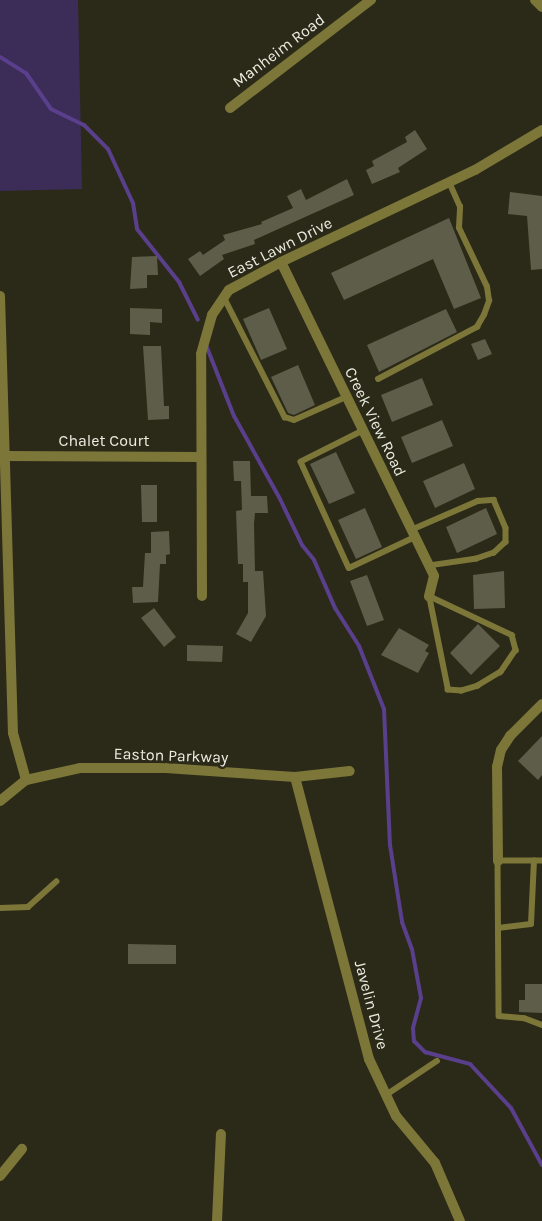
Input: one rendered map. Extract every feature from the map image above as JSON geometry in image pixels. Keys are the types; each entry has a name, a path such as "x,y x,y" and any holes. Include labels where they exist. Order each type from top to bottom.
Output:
{"street":[{"name":"Manheim Road","path":"230,108 371,0"},
{"path":"535,0 542,7"},
{"name":"East Lawn Drive","path":"202,596 201,354 212,315 228,290 281,262 449,182 542,130"},
{"name":"Creek View Road","path":"281,262 434,576 429,596"},
{"path":"0,296 13,733 26,780"},
{"name":"Chalet Court","path":"6,456 201,457"},
{"path":"498,861 497,767 501,750 510,736 542,704"},
{"name":"Easton Parkway","path":"0,801 26,780 80,768 166,768 295,777 350,771"},
{"name":"Javelin Drive","path":"295,777 369,1059 396,1116 434,1163 460,1221"},
{"path":"217,1221 221,1134"},
{"path":"0,1176 22,1148"}],"lane":[{"path":"378,380 477,328 484,315 489,300 486,287 460,228 460,207 449,182"},
{"path":"224,298 284,417 294,420 346,397"},
{"path":"363,431 301,462 349,568 478,501 494,500 506,528 506,542 494,553 477,559 428,566"},
{"path":"429,596 512,635 516,650 501,672 478,686 462,691 448,690 429,596"},
{"path":"542,862 498,861 498,1016 524,1018 542,1025"},
{"path":"498,928 531,924 534,861"},
{"path":"0,908 28,906 56,882"},
{"path":"386,1095 437,1061"}],"shaded area":[{"path":"0,0 78,0 82,189 0,191"}],"building":[{"path":"415,130 427,149 398,168 400,172 372,184 366,170 374,166 372,161 407,142 405,137"},
{"path":"347,179 354,195 254,240 255,244 222,255 224,259 200,276 188,259 200,251 203,255 225,240 223,235 262,224 261,222 293,208 287,196 301,189 306,200"},
{"path":"510,192 542,196 542,269 531,270 527,216 508,214"},
{"path":"449,218 481,298 454,309 433,259 344,300 331,273"},
{"path":"157,256 158,275 147,275 147,288 130,289 132,257"},
{"path":"130,308 162,309 162,323 150,322 150,335 130,334"},
{"path":"269,308 287,349 261,360 243,319"},
{"path":"446,309 457,332 379,372 367,345"},
{"path":"485,339 492,354 478,360 471,344"},
{"path":"143,346 161,346 164,406 169,406 169,419 148,420"},
{"path":"298,365 315,405 294,415 288,413 271,377"},
{"path":"422,378 433,405 392,422 381,395"},
{"path":"442,420 453,446 412,463 401,437"},
{"path":"336,452 355,493 329,504 310,464"},
{"path":"233,461 250,461 251,496 267,496 268,513 255,513 254,524 255,571 263,571 266,616 251,642 236,634 248,613 248,582 243,582 243,564 238,564 236,511 242,510 241,481 234,481"},
{"path":"464,463 475,489 435,508 423,481"},
{"path":"141,485 157,485 157,522 142,522"},
{"path":"365,508 382,547 356,559 338,520"},
{"path":"486,508 497,534 457,553 446,527"},
{"path":"169,531 170,554 166,555 166,564 160,564 158,602 133,603 132,587 143,587 145,553 151,553 151,532"},
{"path":"504,571 505,608 474,609 473,575"},
{"path":"367,575 384,620 367,626 350,581"},
{"path":"154,608 176,637 164,647 141,618"},
{"path":"478,624 500,646 471,675 450,653"},
{"path":"399,628 429,645 425,651 429,653 418,673 381,655"},
{"path":"187,645 223,646 222,662 187,661"},
{"path":"542,736 542,775 538,780 518,761"},
{"path":"128,944 176,945 176,964 128,964"},
{"path":"525,984 542,984 542,1013 519,1012 519,1000 525,1000"}],"waterway":[{"path":"0,57 26,73 51,109 84,125 108,149 133,203 137,229 179,282 198,320"},
{"path":"206,345 234,416 280,499 302,545 314,560 335,608 359,646 384,709 390,845 402,922 412,949 421,998 413,1028 414,1041 425,1052 470,1064 511,1108 542,1165"}]}
